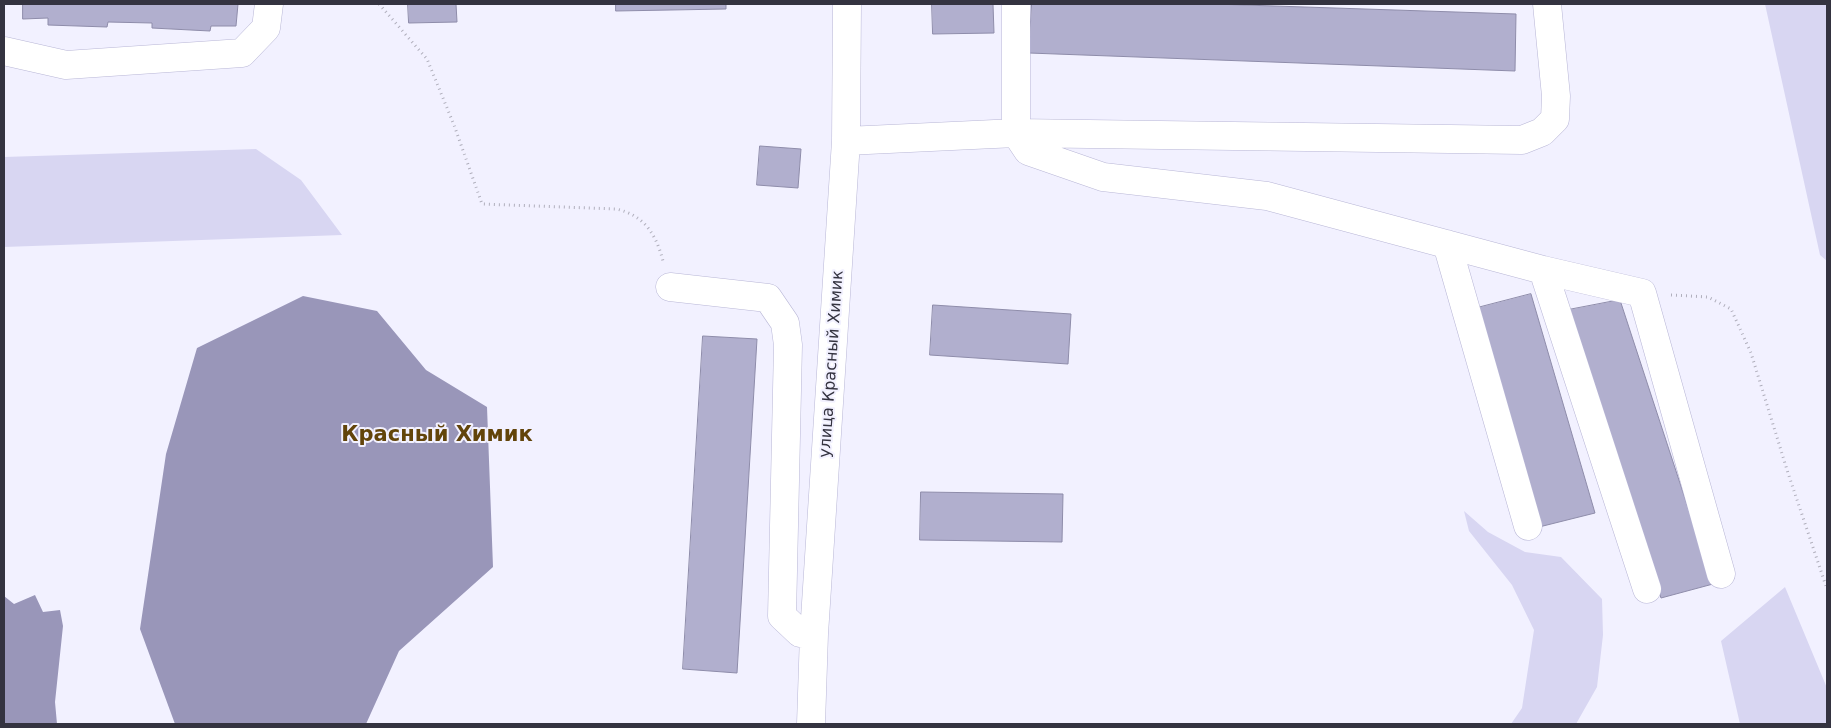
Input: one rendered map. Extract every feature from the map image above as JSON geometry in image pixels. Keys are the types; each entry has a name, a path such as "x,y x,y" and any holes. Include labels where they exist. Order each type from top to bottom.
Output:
{"street":[{"path":"4,51 66,66 242,54 266,28 269,4"},
{"name":"улица Красный Химик","path":"811,724 814,634 846,141 847,4"},
{"path":"1016,4 1016,134 1028,151 1103,177 1266,196 1543,270 1642,293 1721,574"},
{"path":"846,141 1016,134 1522,140 1542,132 1555,119 1556,96 1547,4"},
{"path":"1447,244 1528,526"},
{"path":"1543,270 1647,589"},
{"path":"670,287 768,298 785,323 788,345 782,616 800,633 814,634"}],"path":[{"path":"379,4 427,59 454,125 482,204 616,209 633,213 658,239 670,287"},
{"path":"1642,293 1708,297 1731,309 1751,353 1788,473 1827,589"}],"shaded area":[{"path":"1765,4 1827,4 1827,261 1820,255"},
{"path":"256,149 301,180 342,235 4,247 4,157"},
{"path":"303,296 377,311 426,370 487,407 493,567 399,651 366,724 175,724 140,629 166,454 197,348"},
{"path":"1464,511 1488,532 1525,552 1561,557 1602,599 1603,635 1597,687 1576,724 1511,724 1522,708 1534,630 1512,585 1469,531"},
{"path":"1785,587 1827,688 1827,724 1740,724 1721,641"},
{"path":"35,595 43,612 60,610 63,626 55,702 57,724 4,724 4,596 14,604"}],"building":[{"path":"23,4 238,4 236,26 211,26 210,31 152,28 152,23 108,22 107,27 48,25 48,18 23,19"},
{"path":"408,4 456,4 457,22 409,23"},
{"path":"616,4 726,4 726,9 616,11"},
{"path":"932,4 993,4 994,33 933,34"},
{"path":"1032,4 1214,4 1516,14 1515,71 1029,53"},
{"path":"760,146 801,149 798,188 757,185"},
{"path":"1531,294 1595,513 1539,527 1477,308"},
{"path":"1620,300 1713,584 1661,598 1568,310"},
{"path":"933,305 1071,314 1068,364 930,355"},
{"path":"703,336 757,339 737,673 683,669"},
{"path":"921,492 1063,494 1062,542 920,540"}],"district":[{"name":"Красный Химик","path":"437,436"}]}
